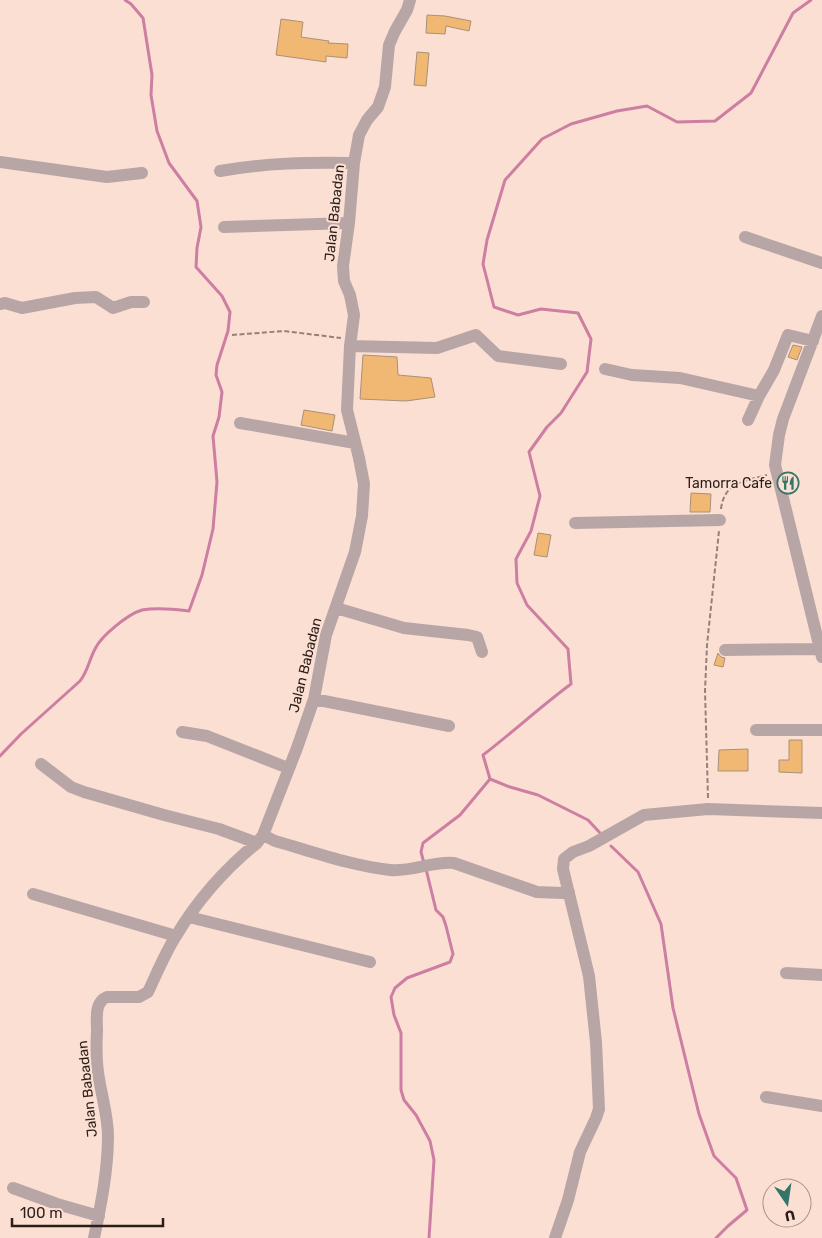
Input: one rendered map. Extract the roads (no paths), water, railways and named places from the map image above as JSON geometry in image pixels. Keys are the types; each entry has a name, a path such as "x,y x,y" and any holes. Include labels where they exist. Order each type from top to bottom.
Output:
{"street":[{"name":"Jalan Babadan","path":"94,1238 99,1216 108,1136 107,1116 96,1053 97,1010 102,999 107,997 133,998 148,992 176,936 213,884 260,839 297,748 314,699 326,635 355,552 362,516 364,484 347,410 350,343 354,315 350,295 344,282 343,266 354,163 359,135 378,106 384,87 390,46 410,0"},
{"path":"0,162 107,177 142,173"},
{"path":"220,171 255,165 294,162 354,163"},
{"path":"224,227 349,223"},
{"path":"745,237 822,262"},
{"path":"0,304 5,303 22,308 75,298 96,297 113,308 131,302 144,302"},
{"path":"725,650 821,653 776,473 775,456 783,420 822,316"},
{"path":"350,343 438,348 476,335 498,356 561,364"},
{"path":"748,420 774,370 788,335 813,341"},
{"path":"604,369 632,375 680,378 759,396"},
{"path":"240,423 355,443"},
{"path":"574,523 720,520"},
{"path":"336,608 404,628 477,637 482,652"},
{"path":"314,699 449,726"},
{"path":"756,730 822,730"},
{"path":"182,732 206,736 288,768"},
{"path":"41,764 70,787 84,792 164,815 274,841 365,866 390,870 408,870 443,862 454,863 537,892 569,892"},
{"path":"555,1238 568,1200 580,1152 599,1109 596,1042 589,976 563,869 564,859 573,852 590,846 644,815 708,809 822,813"},
{"path":"33,894 176,936"},
{"path":"189,917 370,962"},
{"path":"786,973 822,975"},
{"path":"766,1097 822,1106"},
{"path":"13,1188 57,1204 99,1216"}],"waterway":[{"path":"0,756 21,734 80,681 98,644 123,621 136,612 148,609 189,611 202,575 213,529 217,482 213,436 219,417 222,392 216,375 217,365 228,331 230,312 222,296 196,267 201,227 197,201 169,163 157,131 151,95 152,75 143,18 125,0"},
{"path":"601,834 588,820 538,795 490,779 483,755 571,684 568,649 527,605 517,583 516,559 531,531 540,496 529,452 547,427 561,413 587,372 591,339 578,313 541,309 518,315 494,307 483,264 487,240 505,180 542,139 571,124 617,111 647,106 677,122 715,121 751,93 793,13 811,0"},
{"path":"424,863 421,852 423,843 460,815 490,779"},
{"path":"611,846 638,872 661,924 673,1008 699,1114 714,1156 736,1178 747,1210 716,1238"},
{"path":"426,869 436,910 443,917 453,954 450,962 407,978 395,988 391,997 394,1015 401,1033 401,1090 404,1100 416,1115 430,1141 434,1160 429,1238"}],"place":[{"name":"Tamorra Cafe","path":"788,483"}]}
